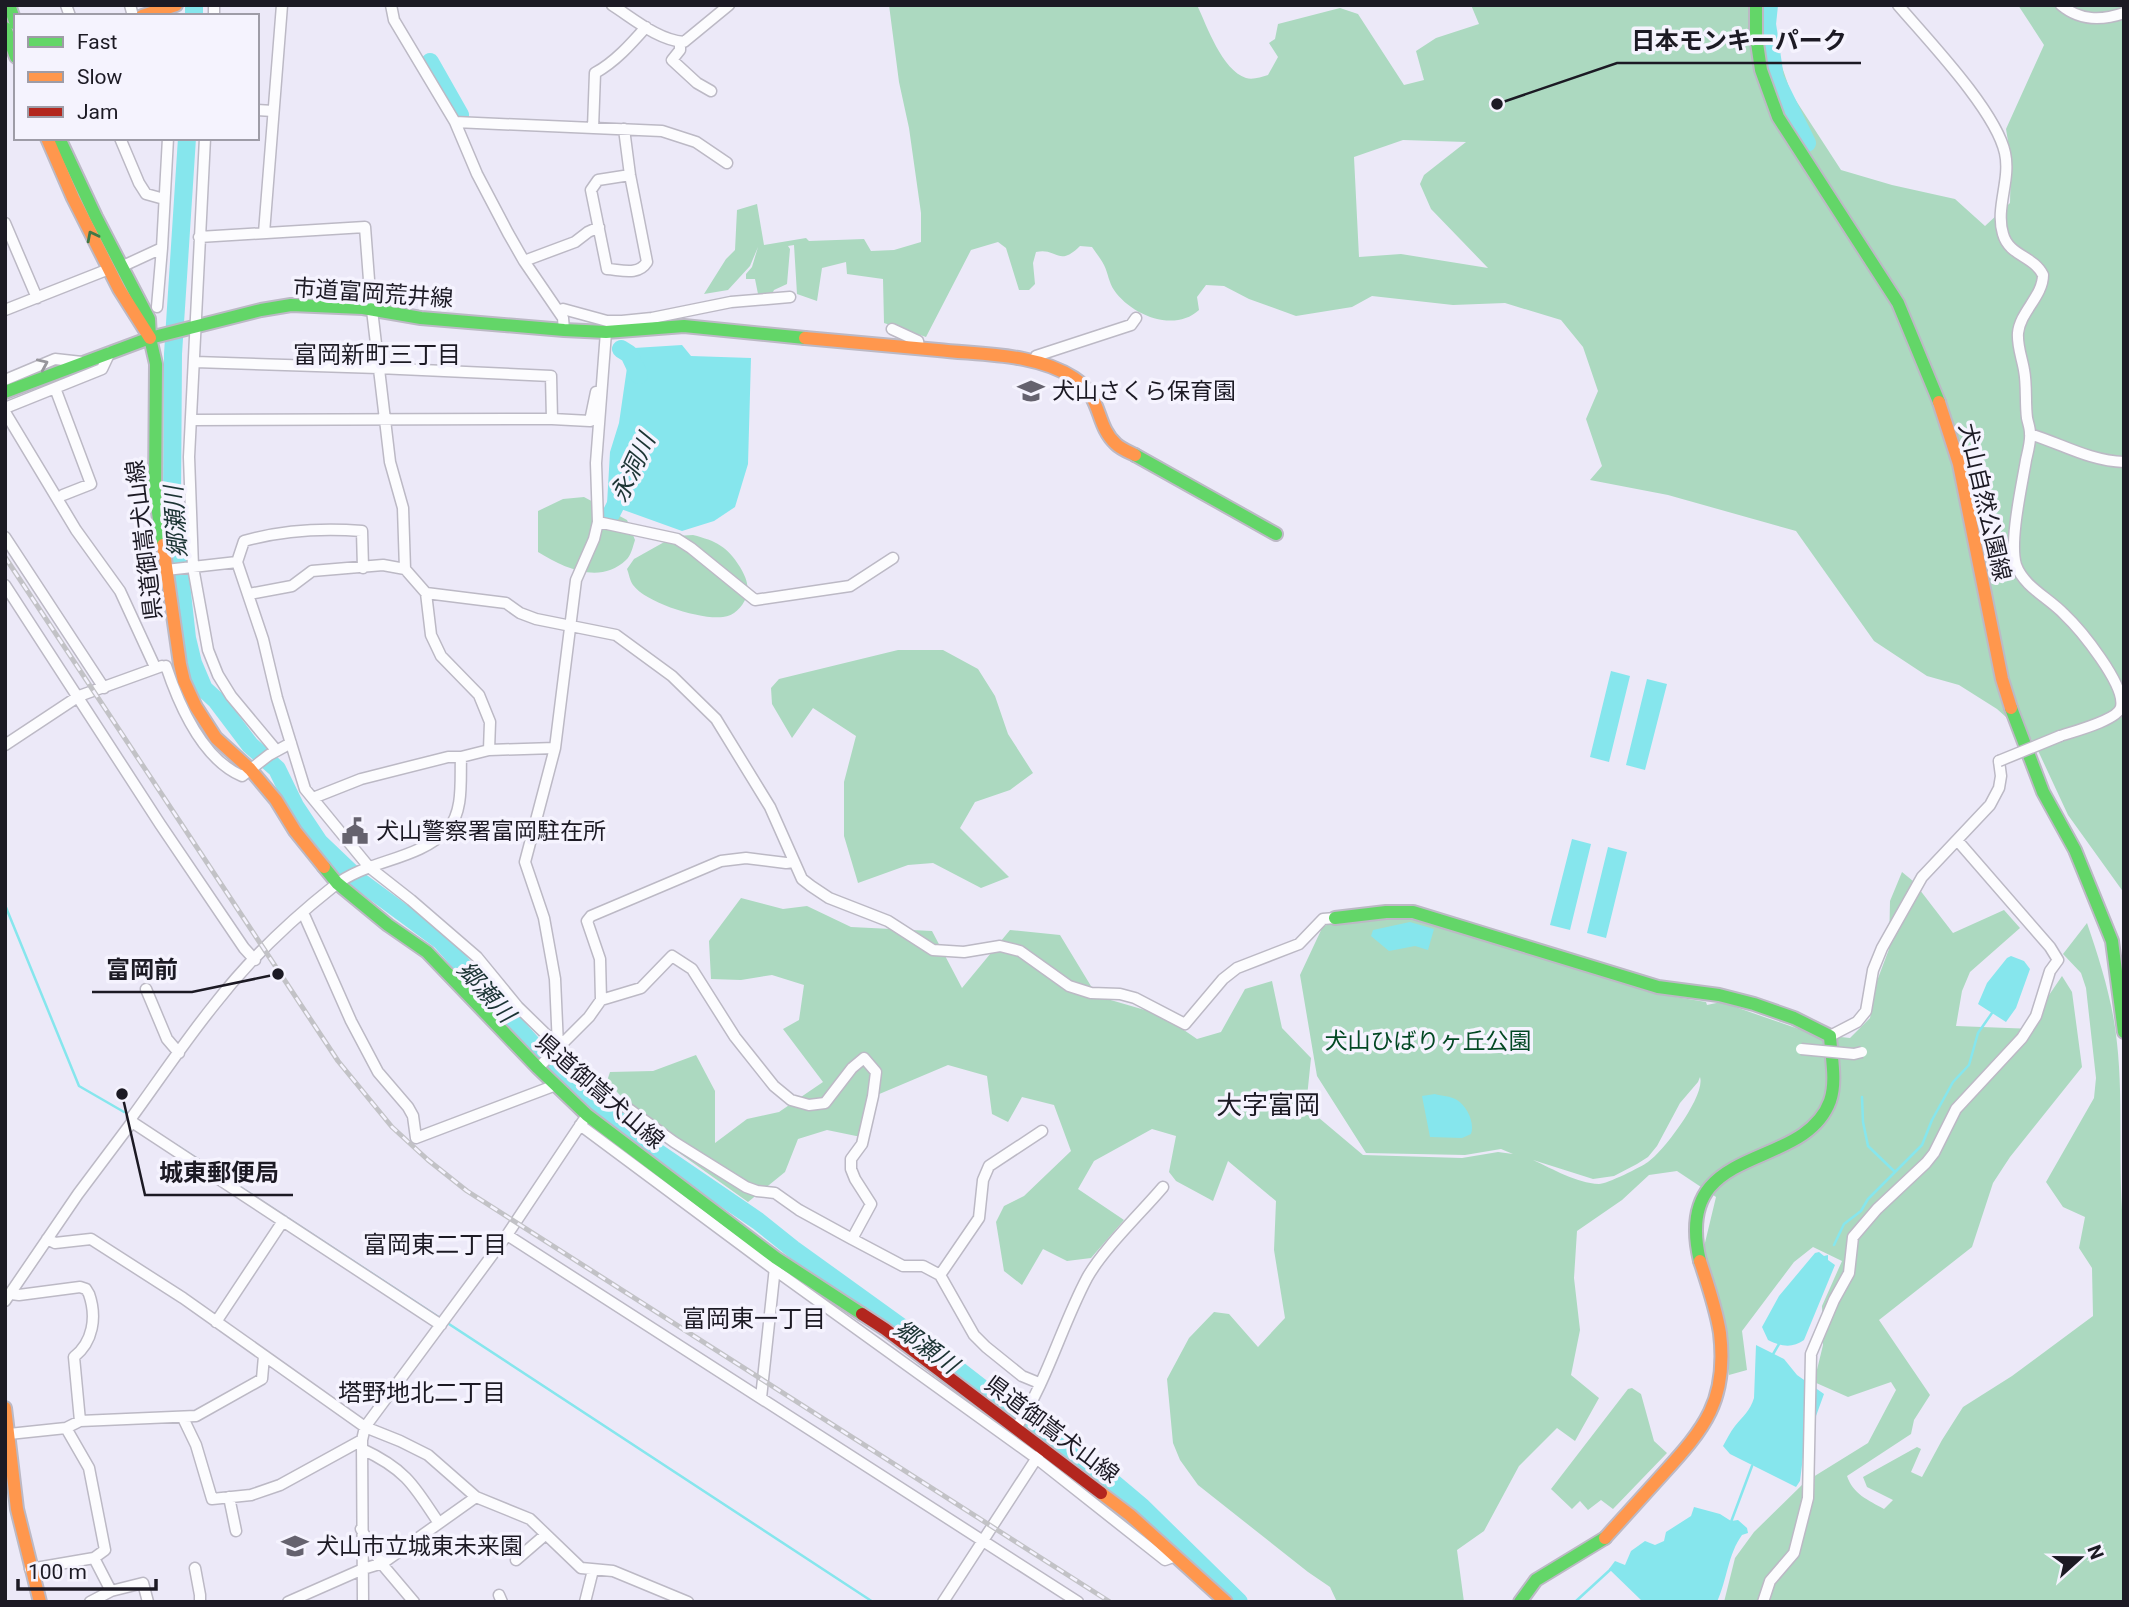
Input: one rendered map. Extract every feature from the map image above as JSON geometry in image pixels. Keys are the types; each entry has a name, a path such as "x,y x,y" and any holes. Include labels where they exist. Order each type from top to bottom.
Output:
{"main road":[{"path":"148,14 176,5"},
{"name":"犬山自然公園線","path":"1756,5 1756,36 1761,70 1778,117 1898,303 1931,379 1959,464 2002,678 2019,733 2043,792 2075,850 2112,940 2124,1032"},
{"path":"5,28 14,53"},
{"name":"県道御嵩犬山線","path":"48,140 77,207 136,321 150,338"},
{"name":"県道御嵩犬山線","path":"60,140 149,319 156,364 155,493 180,664 184,681 196,707 216,738 250,769 276,800 295,831 337,883 427,953 540,1066 584,1120 678,1186 775,1264 884,1329 1017,1425 1040,1453 1130,1516 1226,1602"},
{"name":"市道富岡荒井線","path":"5,393 150,338 194,325 290,305 339,307 564,330 606,332 684,326 997,356 1034,362 1083,382 1097,403 1105,429 1117,445 1276,534"},
{"path":"1335,918 1413,912 1658,987 1727,996 1808,1023 1830,1036 1831,1097 1818,1125 1726,1171 1704,1197 1700,1209 1696,1224 1696,1244 1720,1327 1718,1398 1707,1421 1696,1438 1602,1541 1536,1580 1520,1602"},
{"path":"5,1408 17,1509 40,1602"}],"street":[{"path":"264,233 282,5"},
{"path":"391,5 394,20 455,122 477,174 524,261 563,318 564,330"},
{"path":"612,5 646,27 680,42 684,42 729,5"},
{"path":"1830,1036 1857,1022 1866,1011 1873,970 1882,948 1922,877 1990,805 1999,788 2001,776 1998,761 2110,718 2118,713 2121,707 2112,677 2092,647 2064,614 2028,584 2017,565 2014,549 2018,511 2031,434 2018,332 2025,313 2041,287 2043,275 2036,265 2007,244 2002,232 2007,165 2005,153 1990,119 1898,5"},
{"path":"2061,5 2081,17 2094,20 2124,13"},
{"path":"593,128 595,73 605,68 632,44 646,27"},
{"path":"680,42 680,50 672,60 696,83 711,90"},
{"path":"259,110 273,111"},
{"path":"455,122 672,132 696,142 727,163"},
{"path":"624,129 647,262 643,269 635,272 607,269 591,190 598,180 630,175"},
{"path":"121,140 146,194 164,199"},
{"path":"158,307 168,140"},
{"path":"205,140 189,457 194,567 208,650 218,676 272,752"},
{"path":"5,223 37,298"},
{"path":"524,261 575,242 599,227"},
{"path":"199,237 365,228 390,462 403,508 405,569"},
{"path":"123,267 162,248"},
{"path":"5,310 109,269"},
{"path":"559,311 563,309 607,321 622,321 652,318 731,302 790,297"},
{"path":"1034,362 1036,356 1130,325 1136,318"},
{"path":"892,329 915,338 919,348"},
{"path":"558,1046 555,979 544,918 525,862 555,748 576,580 594,539 598,522 596,463 606,332"},
{"path":"110,352 102,369 5,410 76,530 120,592 201,738 215,757 233,773 242,776 272,752 291,743"},
{"path":"192,420 385,418 590,421 603,358 606,356"},
{"path":"5,380 55,359 77,364"},
{"path":"195,362 551,376 552,419"},
{"path":"55,388 91,484 63,495"},
{"path":"2031,434 2108,462 2124,462"},
{"path":"598,522 677,539 755,600 850,586 893,558"},
{"path":"363,568 362,531 329,528 270,533 244,541 237,562 249,594 305,789 369,867 477,957 518,1007 558,1046 579,1074 614,1103 626,1107 674,1142 746,1187 775,1193 799,1210 903,1266 923,1266 940,1276 974,1335 1022,1376 1039,1383"},
{"path":"5,537 104,688"},
{"path":"166,570 237,562"},
{"path":"249,594 292,586 312,571 383,565 405,569 426,593 431,635 441,656 479,695 490,722 489,751"},
{"path":"5,585 160,824 244,948 255,960"},
{"path":"426,593 506,603 520,613 536,619 616,635 672,676 716,719 770,807 802,879 820,892 888,921 927,948 956,952 994,946 1012,948 1069,986 1091,993 1120,994 1135,998 1185,1024 1223,979 1237,968 1290,949 1299,944 1323,919 1335,918"},
{"path":"5,745 79,696 161,666 180,664"},
{"path":"313,798 361,779 449,757 489,751 555,748"},
{"path":"8,1297 214,1004 255,960 337,883 369,867 413,852 449,828 458,808 461,757"},
{"path":"1763,1602 1765,1591 1774,1574 1794,1553 1804,1516 1810,1465 1811,1354 1834,1300 1849,1273 1853,1237 1877,1209 1926,1163 1934,1153 1956,1109 2022,1038 2036,1016 2050,971 2058,960 2050,947 1957,840"},
{"path":"540,1066 589,1017 601,1000 600,960 587,921 591,916 720,861 746,858 793,862"},
{"path":"302,914 351,1021 378,1072 413,1116 416,1138 556,1085"},
{"path":"601,1000 641,988 672,956 692,969 735,1037 774,1086 791,1100 809,1105 825,1103 852,1068 864,1058 876,1072 862,1144 851,1159 851,1169 871,1204 852,1239"},
{"path":"146,989 167,1039 179,1053"},
{"path":"1801,1049 1854,1054 1862,1052"},
{"path":"363,1602 361,1529 362,1445 365,1427 507,1235 584,1120"},
{"path":"132,1122 444,1321"},
{"path":"940,1276 979,1218 983,1180 989,1166 1042,1131"},
{"path":"1017,1425 1028,1409 1070,1311 1090,1274 1163,1187"},
{"path":"216,1322 284,1221"},
{"path":"507,1235 1079,1602"},
{"path":"47,1239 55,1242 91,1239 216,1322 365,1427 428,1455 476,1497 530,1519 581,1568 613,1571 688,1602"},
{"path":"761,1398 775,1264 1040,1453 943,1602"},
{"path":"8,1297 80,1287 86,1289 89,1294 89,1343 74,1357 80,1421"},
{"path":"9,1434 66,1428 80,1421 196,1416 262,1379 264,1356"},
{"path":"183,1418 196,1445 212,1499 251,1495 280,1485 362,1445"},
{"path":"30,1569 94,1558 105,1550 89,1468 66,1428"},
{"path":"362,1445 411,1481 438,1522"},
{"path":"229,1497 236,1531"},
{"path":"288,1602 381,1563 476,1497"},
{"path":"361,1529 381,1563 414,1602"},
{"path":"516,1560 545,1535"},
{"path":"94,1558 105,1597"},
{"path":"195,1568 200,1602"},
{"path":"585,1602 593,1570"},
{"path":"90,1602 143,1583 148,1602"}],"green space":[{"path":"889,5 1197,5 1223,57 1237,73 1251,79 1268,75 1278,57 1269,43 1275,39 1278,24 1340,8 1358,14 1404,85 1424,80 1416,51 1436,38 1479,24 1471,5 1770,5 1768,26 1791,93 1841,170 1955,199 1985,226 2010,203 2011,160 2006,129 2044,45 2018,5 2124,5 2124,893 2068,815 2034,742 1997,709 1959,685 1927,676 1874,641 1796,531 1668,495 1590,480 1602,466 1586,419 1598,391 1583,347 1561,320 1505,303 1453,305 1372,296 1352,307 1296,316 1249,299 1224,286 1206,285 1197,297 1199,310 1189,317 1166,320 1142,313 1122,299 1112,287 1104,265 1092,247 1080,246 1067,256 1036,252 1033,263 1035,284 1029,290 1019,290 1006,248 998,242 971,250 926,337 884,323 883,279 847,274 846,262 822,268 817,301 797,294 794,245 788,246 787,284 774,290 771,296 763,297 758,294 755,279 746,279 758,247 750,266 728,290 704,294 726,259 735,250 737,210 757,204 764,245 806,238 809,241 864,239 871,251 894,250 921,242 921,213 909,128 899,82","holes":["1403,140 1466,142 1424,175 1420,184 1431,209 1488,268 1401,254 1359,257 1354,157"]},
{"path":"584,497 627,520 635,540 628,558 605,572 594,573 570,568 538,552 538,511 563,499"},
{"path":"693,535 715,542 725,549 744,575 746,598 740,608 731,615 701,616 675,609 649,598 631,582 627,569 634,559 675,536"},
{"path":"898,650 943,650 978,669 995,696 1008,734 1033,773 1010,790 975,802 960,828 1009,877 981,888 933,863 908,865 858,883 844,836 844,782 856,736 813,708 792,738 772,704 771,688 779,679"},
{"name":"犬山ひばりヶ丘公園","path":"1902,872 1913,881 1953,933 2004,910 2020,928 1970,972 1962,991 1956,1026 2034,1029 2045,1001 2062,976 2072,992 2082,1067 2010,1157 1993,1183 1972,1247 1879,1320 1930,1395 1914,1420 1911,1434 1847,1476 1857,1492 1884,1509 1893,1500 1867,1487 1863,1477 1917,1447 1921,1449 1911,1472 1922,1477 1963,1407 2012,1376 2093,1316 2092,1268 2079,1248 2085,1217 2063,1207 2046,1182 2094,1098 2096,1078 2086,988 2081,973 2063,954 2087,923 2109,997 2119,1067 2124,1232 2124,1602 1724,1602 1735,1558 1754,1532 1805,1482 1868,1443 1896,1390 1891,1382 1848,1397 1814,1382 1823,1345 1822,1306 1842,1261 1813,1247 1794,1262 1742,1331 1747,1370 1729,1375 1725,1322 1703,1251 1716,1197 1677,1171 1649,1175 1622,1200 1577,1231 1574,1278 1580,1330 1571,1375 1599,1398 1575,1441 1557,1428 1519,1466 1484,1531 1457,1550 1464,1602 1337,1602 1330,1587 1198,1485 1180,1460 1173,1443 1167,1379 1189,1338 1214,1312 1229,1314 1258,1347 1285,1318 1274,1250 1276,1201 1228,1161 1213,1201 1176,1181 1169,1172 1176,1136 1152,1129 1094,1161 1078,1189 1124,1220 1091,1258 1067,1261 1043,1249 1022,1285 1004,1271 996,1222 1004,1206 1024,1196 1071,1151 1054,1105 1022,1097 1008,1122 992,1114 987,1076 948,1065 877,1095 866,1138 827,1130 798,1139 785,1172 748,1202 661,1140 607,1081 610,1072 653,1071 696,1055 715,1091 715,1143 747,1119 779,1112 823,1082 783,1029 799,1020 804,985 772,975 741,980 711,979 709,941 741,898 783,909 807,906 851,927 932,931 962,988 1010,930 1060,935 1097,996 1162,1015 1197,1039 1221,1032 1245,989 1272,981 1282,1028 1311,1058 1306,1107 1363,1155 1462,1158 1498,1152 1513,1154 1501,1149 1465,1155 1366,1153 1317,1076 1300,975 1323,926 1369,919 1415,918 1652,993 1706,1002 1707,1005 1721,1002 1813,1034 1850,1038 1870,1018 1877,981 1889,949 1890,901","holes":["1700,1077 1700,1085 1690,1109 1664,1147 1648,1162 1632,1171 1599,1184 1565,1175 1533,1160 1593,1179 1614,1176 1648,1157 1657,1146 1680,1103"]},
{"path":"1632,1388 1641,1394 1654,1441 1667,1453 1613,1509 1601,1500 1588,1510 1580,1501 1572,1509 1551,1489 1628,1389"}],"water":[{"path":"682,345 691,356 751,358 748,464 735,507 714,521 682,531 607,504 610,452 619,423 629,354 634,348"},
{"path":"1611,671 1630,676 1609,762 1590,757"},
{"path":"1647,679 1667,684 1645,770 1626,765"},
{"path":"1572,839 1591,844 1570,930 1550,925"},
{"path":"1608,847 1627,852 1606,938 1587,933"},
{"path":"1410,922 1434,929 1428,950 1415,946 1389,951 1371,936 1373,930"},
{"path":"2011,956 2024,961 2030,969 2016,1008 2006,1022 1978,1004 1987,983"},
{"path":"1435,1094 1455,1099 1464,1106 1471,1120 1471,1134 1462,1138 1430,1137 1422,1096"},
{"path":"1819,1252 1824,1256 1828,1255 1828,1260 1835,1265 1804,1340 1786,1346 1768,1340 1762,1327 1779,1296 1815,1253"},
{"path":"1756,1345 1784,1359 1797,1375 1824,1394 1804,1449 1800,1481 1796,1487 1730,1454 1723,1446 1754,1398"},
{"path":"1694,1507 1720,1514 1731,1521 1738,1520 1747,1528 1748,1533 1742,1535 1737,1542 1717,1602 1643,1602 1609,1569 1615,1561 1625,1565 1631,1551 1645,1541 1655,1545 1664,1541 1666,1532 1691,1516"}],"waterway":[{"name":"郷瀬川","path":"194,5 194,14"},
{"path":"1769,5 1767,24 1775,78 1807,143"},
{"name":"永洞川","path":"430,62 460,115"},
{"name":"郷瀬川","path":"187,140 173,354 172,502 187,638 193,663 204,689 216,700 250,745 277,769 295,806 319,842 361,882 441,941 549,1063 651,1148 758,1221 1019,1417 1104,1475 1142,1507 1239,1602"},
{"name":"永洞川","path":"621,349 629,354 639,375"},
{"name":"永洞川","path":"611,514 625,486"},
{"path":"5,905 79,1086 124,1112"},
{"path":"1834,1245 1844,1224 1861,1211 1868,1199 1922,1145 1953,1082 1969,1065 1978,1033 1992,1013"},
{"path":"1862,1097 1868,1146 1895,1172"},
{"path":"176,1145 873,1602"},
{"path":"1772,1356 1779,1344"},
{"path":"1731,1522 1752,1466"},
{"path":"1575,1602 1611,1569"}],"railway":[{"path":"5,557 338,1061 392,1127 467,1191 1110,1602"}],"traffic: fast":[{"path":"9,5 14,19"},
{"path":"1756,5 1756,36 1761,70 1778,117 1898,303 1939,402"},
{"path":"5,28 14,52"},
{"path":"60,140 149,319 156,364 155,493 163,545"},
{"path":"5,392 150,338 291,305 363,308 421,318 564,330 606,332 684,326 805,338"},
{"path":"1135,455 1276,534"},
{"path":"2011,708 2043,792 2075,850 2112,941 2124,1032"},
{"path":"324,867 337,883 388,925 427,952 587,1115 776,1258 862,1314"},
{"path":"1335,918 1413,912 1658,987 1719,995 1754,1004 1794,1018 1830,1036 1833,1077 1830,1101 1815,1124 1794,1140 1721,1176 1704,1195 1696,1222 1700,1261"},
{"path":"1520,1602 1536,1580 1605,1538"}],"traffic: slow":[{"path":"148,14 176,5"},
{"path":"48,140 73,198 119,289 150,338"},
{"path":"805,338 990,354 1043,364 1074,378 1083,386 1090,394 1109,436 1120,447 1135,455"},
{"path":"1939,402 1959,464 2002,679 2011,708"},
{"path":"163,545 180,664 184,681 196,707 216,738 250,769 276,800 295,831 324,867"},
{"path":"1605,1538 1690,1442 1710,1412 1717,1395 1722,1356 1720,1333 1700,1261"},
{"path":"5,1408 17,1509 40,1602"},
{"path":"1101,1493 1130,1515 1226,1602"}],"traffic: jam":[{"path":"862,1314 1101,1493"}],"place":[{"name":"日本モンキーパーク","path":"1497,104"},
{"name":"犬山さくら保育園","path":"1031,391"},
{"name":"犬山警察署富岡駐在所","path":"355,831"},
{"name":"富岡前","path":"278,974"},
{"name":"城東郵便局","path":"122,1094"},
{"name":"犬山市立城東未来園","path":"295,1546"}],"district":[{"name":"富岡新町三丁目","path":"377,355"},
{"name":"大字富岡","path":"1268,1105"},
{"name":"富岡東二丁目","path":"435,1245"},
{"name":"富岡東一丁目","path":"754,1319"},
{"name":"塔野地北二丁目","path":"422,1393"}]}
